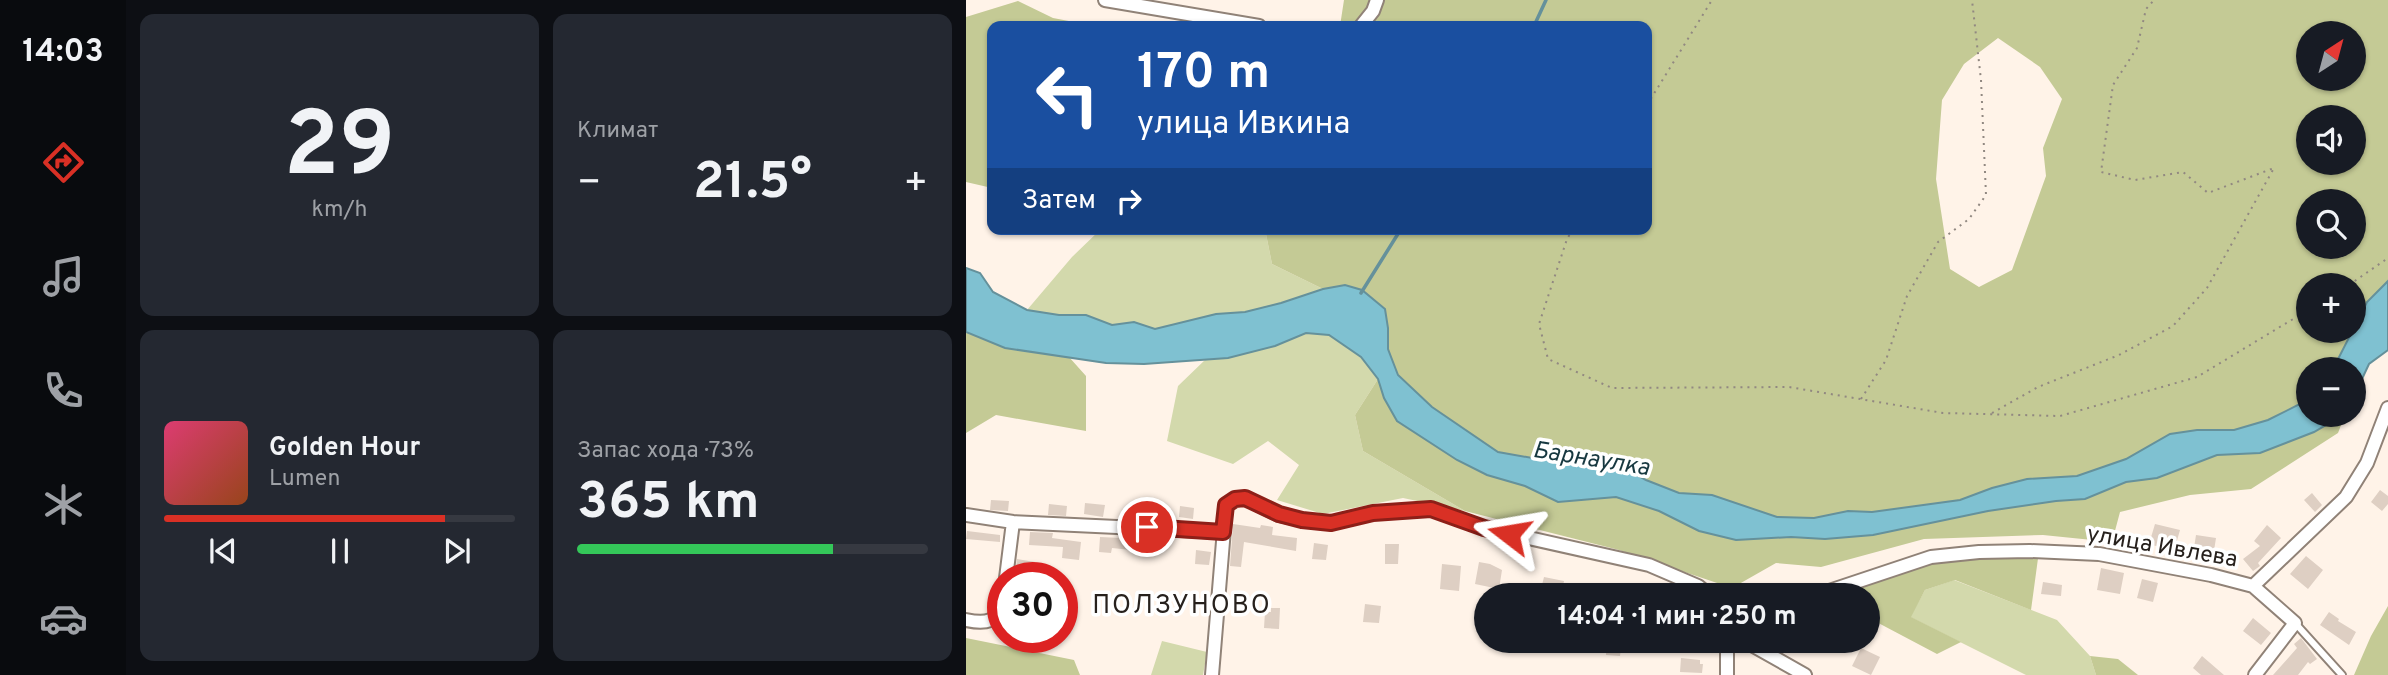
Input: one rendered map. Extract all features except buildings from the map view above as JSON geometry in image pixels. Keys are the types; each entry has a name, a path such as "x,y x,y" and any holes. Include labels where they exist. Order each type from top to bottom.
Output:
{"street":[{"path":"1105,0 1229,21"},
{"path":"1365,21 1377,0"},
{"name":"улица Ивлева","path":"2253,586 2346,497 2367,463 2388,408"},
{"path":"1212,675 1226,505 1235,499 1245,498 1279,514 1302,520 1331,523 1373,513 1431,509 1484,528 1649,565 1691,583"},
{"path":"966,515 1013,522 1223,532"},
{"path":"1008,562 1013,522"},
{"name":"улица Ивлева","path":"1853,583 1931,557 2030,551 2099,554 2211,575 2253,586 2295,623"},
{"path":"966,620 983,624 987,622"},
{"path":"2255,675 2295,623"},
{"path":"1727,653 1727,675"},
{"path":"1766,653 1805,675"}],"lane":[{"path":"2295,623 2342,675"}],"path":[{"path":"1652,97 1712,0"},
{"path":"1861,399 1886,360 1907,296 1938,242 1969,219 1986,195 1982,80 1972,0"},
{"path":"1990,415 2038,387 2119,355 2173,327 2207,288 2274,168 2208,193 2183,172 2135,180 2101,172 2113,85 2137,48 2146,9 2154,0"},
{"path":"1569,235 1539,324 1548,359 1612,388 1789,387 1943,413 2060,416 2197,377 2296,317"},
{"path":"2366,273 2388,258"}],"green space":[{"path":"1344,0 2388,0 2388,281 2366,304 2366,273 2296,273 2296,343 2347,343 2342,356 2296,357 2296,406 2268,420 2234,430 2197,430 2170,434 2126,459 2077,476 2027,479 1960,500 1872,512 1848,511 1814,518 1777,517 1712,495 1679,493 1646,480 1615,463 1581,454 1538,459 1498,452 1432,407 1398,375 1388,349 1385,309 1362,290 1345,285 1323,289 1272,264 1266,235 1652,235 1652,21 1341,21","holes":["1998,38 2040,67 2062,99 2043,148 2046,176 2012,270 1979,287 1950,269 1936,179 1942,100 1964,64"]},
{"path":"1018,1 1053,18 1069,21 987,21 987,187 966,182 966,17"},
{"path":"1095,235 1266,235 1272,264 1323,289 1245,312 1216,314 1155,329 1134,322 1112,325 1086,315 1059,315 1027,310 1072,257"},
{"path":"966,332 1005,348 1069,357 1086,376 1086,431 996,415 966,433"},
{"path":"1306,333 1330,335 1361,357 1378,379 1355,415 1363,451 1465,511 1403,498 1323,514 1277,500 1299,465 1268,441 1233,464 1167,441 1178,386 1206,359 1245,354"},
{"path":"1378,379 1384,398 1397,421 1457,460 1487,475 1525,486 1558,502 1616,497 1659,511 1699,531 1825,539 1873,535 1988,511 2085,499 2126,482 2157,478 2217,455 2260,453 2323,427 2340,427 2338,433 2251,489 2190,495 2120,512 2112,542 2043,535 1924,539 1821,567 1776,563 1741,583 1717,583 1619,550 1465,511 1363,451 1355,415"},
{"path":"2039,551 2031,610 1955,580 1925,590 1911,617 1961,642 1937,654 1880,624 1880,583 1867,583 1941,556"},
{"path":"1954,580 2057,620 2090,656 2096,675 2026,675 1910,617 1925,590"},
{"path":"2388,606 2388,675 2354,675 2371,636"},
{"path":"966,638 987,642 987,653 1040,653 1074,660 1080,675 966,675"},
{"path":"1162,641 1207,652 1203,675 1151,675"},
{"path":"2090,656 2118,659 2138,675 2096,675"}],"water":[{"name":"Барнаулка","path":"966,268 980,273 993,292 1027,310 1059,315 1086,315 1112,325 1134,322 1155,329 1216,314 1245,312 1345,285 1362,290 1385,309 1388,349 1398,375 1432,407 1498,452 1538,459 1581,454 1615,463 1646,480 1679,493 1712,495 1777,517 1814,518 1848,511 1872,512 1960,500 2027,479 2077,476 2126,459 2170,434 2197,430 2234,430 2268,420 2296,406 2296,427 2323,427 2260,453 2217,455 2157,478 2126,482 2085,499 1988,511 1873,535 1825,539 1791,537 1736,540 1699,531 1659,511 1616,497 1558,502 1525,486 1487,475 1457,460 1397,421 1384,398 1378,379 1361,357 1329,335 1306,333 1275,346 1228,358 1144,364 1106,363 1005,348 966,332"},
{"path":"2388,281 2388,350 2369,364 2366,370 2366,357 2339,357 2346,343 2366,343 2367,302"}],"waterway":[{"path":"1536,21 1546,0"},
{"path":"1361,293 1397,235"}],"district":[{"name":"ПОЛЗУНОВО","path":"1182,606"}],"route":[{"path":"1147,527 1223,532 1226,505 1235,499 1245,498 1279,514 1331,523 1373,513 1431,509 1509,534"}]}
